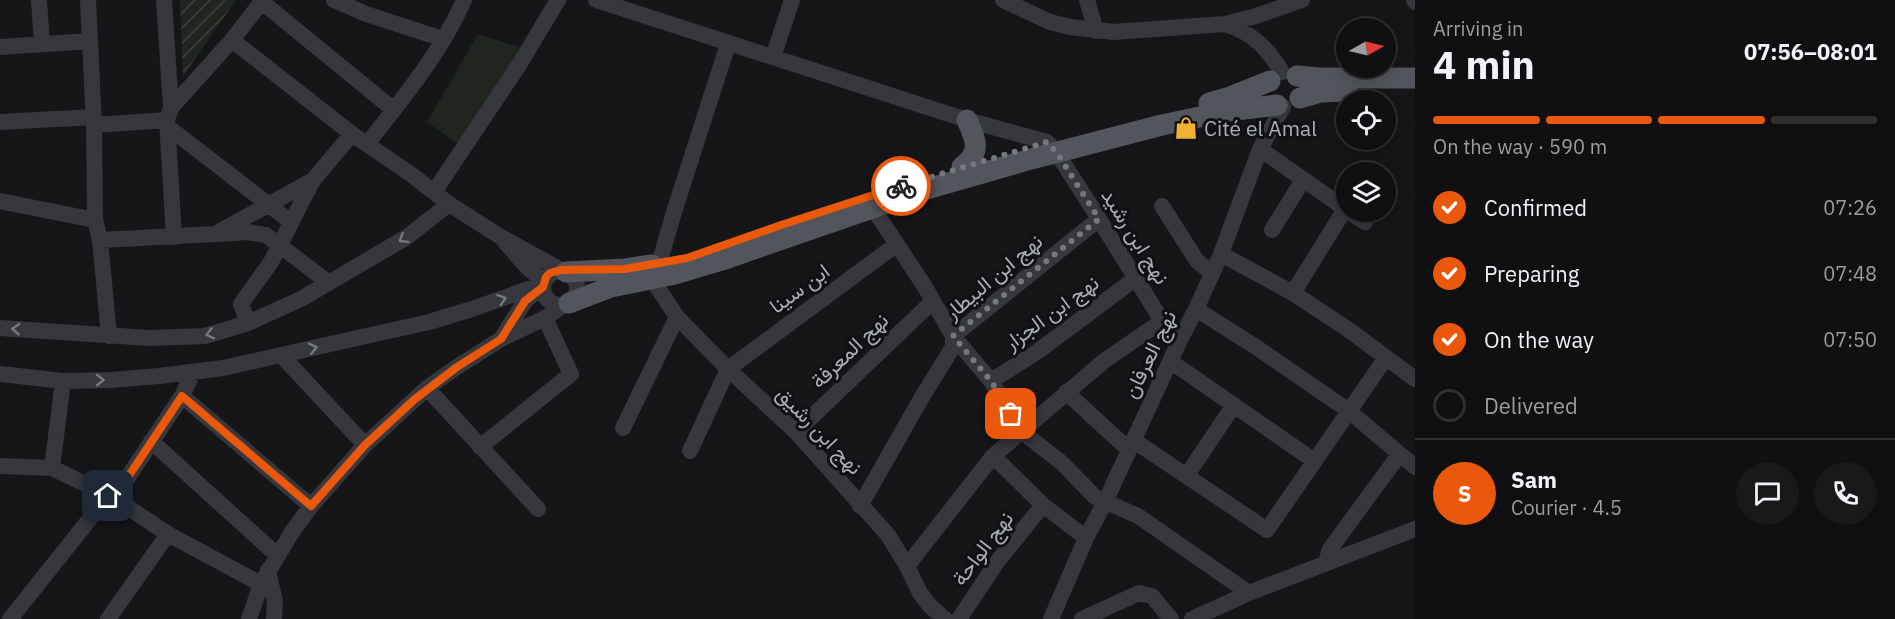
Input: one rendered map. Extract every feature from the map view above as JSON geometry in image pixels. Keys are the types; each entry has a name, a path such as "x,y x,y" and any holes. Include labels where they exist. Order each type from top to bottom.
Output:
{"main road":[{"path":"564,271 625,269 656,271 722,260 1052,148 1230,97 1283,76 1415,78"},
{"path":"1283,76 1302,84 1287,103"},
{"path":"1283,76 1268,86 1270,97 1287,103"},
{"path":"567,304 781,225 962,167 1237,110 1287,103 1336,90 1415,91"},
{"path":"962,167 970,161 975,151 975,138 968,120"}],"street":[{"path":"39,0 42,44"},
{"path":"88,0 94,121 95,220 100,240 108,336"},
{"path":"164,0 174,237"},
{"path":"334,0 366,14 443,39"},
{"path":"367,144 394,110 443,39 455,21 464,0"},
{"path":"434,192 519,65 558,0"},
{"path":"596,0 1052,148"},
{"path":"773,57 792,0"},
{"path":"1003,0 1050,22 1114,32 1225,24 1302,0"},
{"path":"1087,0 1096,31"},
{"path":"168,118 262,1 394,110"},
{"path":"1225,24 1239,28 1268,50 1283,76"},
{"path":"232,40 352,134 449,204 501,237 564,271 575,279 578,289 574,299 567,304 545,318 501,339 427,388 365,445 311,506 278,555 264,577 249,619"},
{"path":"0,47 90,41"},
{"path":"656,271 728,44"},
{"name":"نهج العرفان","path":"1051,619 1086,538 1221,254 1260,149 1287,103"},
{"path":"0,122 168,118 291,222"},
{"path":"248,323 241,304 271,262 313,180 352,134"},
{"name":"نهج ابن رشيد","path":"1052,148 1162,321 1179,342"},
{"path":"1260,149 1336,202"},
{"path":"215,234 313,180"},
{"path":"1272,230 1303,180"},
{"path":"0,201 95,220"},
{"path":"0,328 108,336 189,338 205,336 248,323 329,283 408,237 449,204"},
{"path":"1162,206 1197,261 1212,273"},
{"path":"873,208 953,336 991,381 1021,431 1062,463 1095,496 1138,516 1249,593"},
{"name":"نهج ابن البيطار","path":"860,506 953,347 953,336 1099,219"},
{"path":"1293,292 1339,222"},
{"path":"100,240 258,233 280,244 329,283"},
{"path":"501,237 543,284 543,293 549,302 567,304"},
{"name":"ابن سينا","path":"728,369 897,244"},
{"path":"1221,254 1293,292 1415,379"},
{"path":"501,339 525,301 543,284 550,273 564,271"},
{"name":"نهج ابن رشيق","path":"656,271 677,317 728,369 796,432 888,536 907,566 920,593 930,606 945,619"},
{"name":"نهج ابن الجزار","path":"991,381 1037,352 1136,278"},
{"path":"0,374 63,381 111,380 194,372 281,355 429,321 472,309 543,284"},
{"name":"نهج المعرفة","path":"796,432 933,301"},
{"path":"1196,309 1349,411 1415,467"},
{"path":"623,428 677,317"},
{"path":"480,447 571,375 545,318"},
{"path":"907,566 993,456 1104,361 1162,321"},
{"path":"281,355 365,445"},
{"path":"1066,392 1131,445 1187,475 1267,530 1313,460 1385,359"},
{"path":"1170,361 1313,460"},
{"path":"690,450 728,369"},
{"path":"10,619 111,497 182,396 194,372"},
{"path":"52,468 63,381"},
{"path":"427,388 538,509"},
{"path":"182,396 311,506"},
{"path":"1187,475 1234,405"},
{"path":"151,441 278,555"},
{"path":"1326,562 1330,549 1399,455"},
{"path":"993,456 1043,505 1086,538"},
{"path":"0,466 52,468 111,497 168,534 264,577 275,602 274,619"},
{"name":"نهج الواحة","path":"959,619 997,562 1043,505"},
{"path":"1192,619 1249,593 1415,529"},
{"path":"108,619 168,534"},
{"path":"1082,619 1139,593 1152,596 1171,619"}],"shaded area":[{"path":"180,0 236,0 183,76"},
{"path":"478,34 522,48 458,144 427,122"}],"way so far":[{"path":"901,186 1047,142 1057,153 1099,219 953,336 991,381 1011,414"}],"place":[{"name":"Cité el Amal","path":"1186,128"}],"route":[{"path":"108,496 114,498 182,396 311,506 365,445 427,388 501,339 525,301 543,287 550,273 561,270 566,272 625,269 687,258 901,186"}]}
